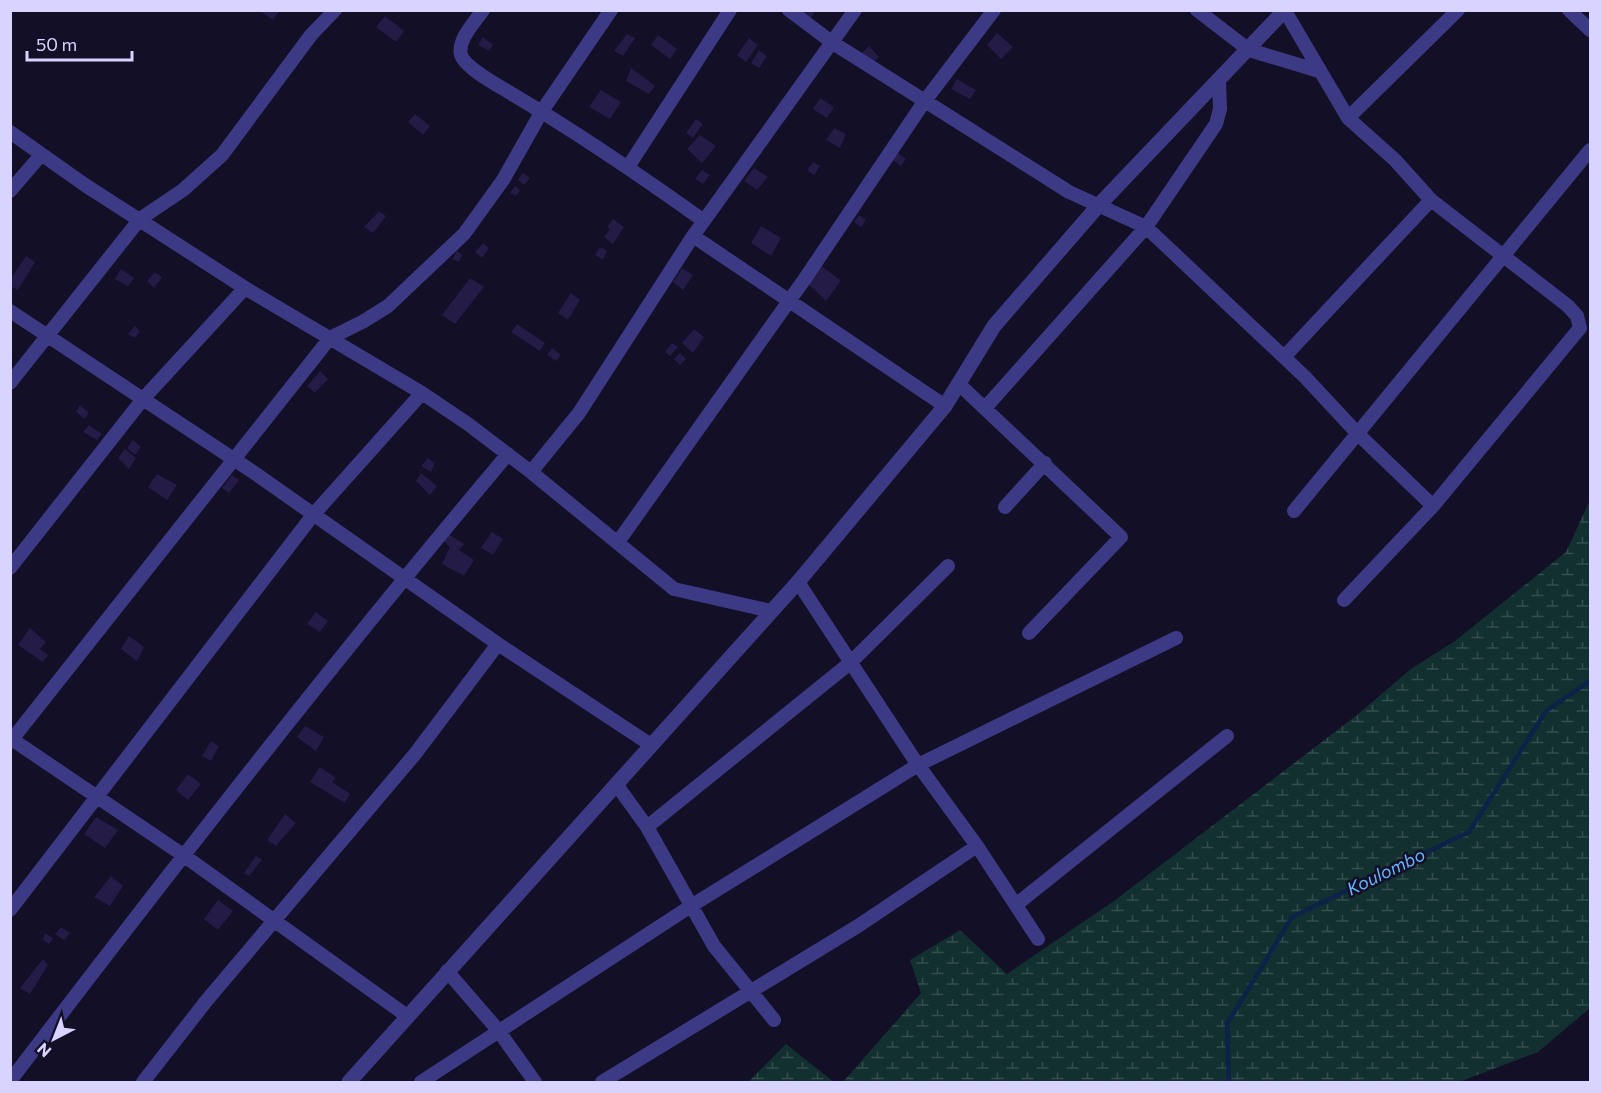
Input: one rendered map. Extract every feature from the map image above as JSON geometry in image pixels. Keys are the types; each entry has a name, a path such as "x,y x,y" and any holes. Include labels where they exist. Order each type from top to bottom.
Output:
{"street":[{"path":"10,383 140,219 183,190 222,155 311,35 335,10"},
{"path":"483,10 462,41 460,48 464,60 489,80 542,111 628,167 704,221"},
{"path":"407,1016 183,855 11,740 330,338 388,306 464,234 503,180 542,111 611,10"},
{"path":"628,167 730,10"},
{"path":"789,10 833,43 1069,192 1146,227 1284,357 1358,434 1433,506"},
{"path":"531,472 579,413 693,236 855,10"},
{"path":"618,542 790,299 924,102 994,10"},
{"path":"1197,10 1249,50 1319,71"},
{"path":"1348,118 1458,10"},
{"path":"1569,10 1590,30"},
{"path":"348,1083 798,582 945,406 960,385 994,326 1098,207 1285,11 1348,118 1395,160 1431,200 1568,306 1577,316 1580,328 1433,506 1344,600"},
{"path":"986,407 1146,227 1216,124 1220,109 1219,81"},
{"path":"10,132 41,155 245,288 422,393 508,454 677,591 771,611"},
{"path":"1294,511 1502,254 1590,150"},
{"path":"10,191 41,155"},
{"path":"1284,357 1431,200"},
{"path":"693,236 790,299 945,406"},
{"path":"10,568 143,399 245,288"},
{"path":"10,311 234,460 498,644 651,745"},
{"path":"960,385 986,407 1121,537 1029,633"},
{"path":"10,910 313,515 422,393"},
{"path":"10,1081 183,855 403,579 508,454"},
{"path":"1005,507 1045,463"},
{"path":"647,827 766,734 850,663 948,566"},
{"path":"798,582 918,765 977,846 1038,939"},
{"path":"421,1083 498,1030 691,906 918,765 1176,638"},
{"path":"143,1083 207,1000 415,754 498,644"},
{"path":"1017,904 1227,736"},
{"path":"616,784 647,827 714,946 774,1020"},
{"path":"602,1083 914,890 977,846"},
{"path":"447,971 498,1030 535,1083"}],"green space":[{"path":"1590,500 1590,1008 1538,1052 1459,1082 843,1082 921,993 910,960 960,930 1007,974 1114,901 1357,715 1411,669 1455,641 1566,552"},
{"path":"786,1044 834,1082 748,1082"}],"building":[{"path":"259,10 280,10 273,20"},
{"path":"789,10 816,10 809,21"},
{"path":"385,16 404,31 396,42 376,27"},
{"path":"997,33 1013,47 1001,59 987,45"},
{"path":"627,34 635,38 623,56 614,51"},
{"path":"658,35 677,49 670,59 651,45"},
{"path":"483,37 493,45 489,51 478,45"},
{"path":"749,38 758,45 746,62 737,55"},
{"path":"869,46 879,57 866,68 856,58"},
{"path":"759,50 767,56 759,68 751,63"},
{"path":"631,68 655,86 649,94 626,81"},
{"path":"957,79 976,90 970,99 951,89"},
{"path":"601,90 621,102 610,119 589,107"},
{"path":"820,98 834,107 827,118 813,109"},
{"path":"415,114 430,126 423,135 408,122"},
{"path":"696,119 703,124 693,138 686,133"},
{"path":"834,128 846,134 840,148 826,140"},
{"path":"700,135 716,146 702,163 687,149"},
{"path":"892,149 906,159 901,166 888,156"},
{"path":"813,162 820,166 814,175 807,170"},
{"path":"754,168 768,177 757,190 744,181"},
{"path":"702,170 710,175 703,184 695,179"},
{"path":"523,173 530,178 524,185 518,180"},
{"path":"515,186 520,190 516,196 510,193"},
{"path":"379,211 386,216 373,233 364,227"},
{"path":"859,215 866,220 861,227 854,222"},
{"path":"613,219 624,227 613,244 604,237"},
{"path":"761,226 781,238 771,256 751,243"},
{"path":"483,243 489,248 482,258 475,252"},
{"path":"600,247 607,251 603,260 595,255"},
{"path":"457,251 462,255 459,262 452,259"},
{"path":"26,256 35,262 18,290 10,286 10,280"},
{"path":"819,264 841,281 826,301 804,280"},
{"path":"682,268 693,275 683,290 673,282"},
{"path":"121,269 134,278 128,286 115,279"},
{"path":"155,272 162,277 154,288 147,281"},
{"path":"470,278 484,287 455,324 442,315"},
{"path":"571,293 580,300 568,320 558,313"},
{"path":"517,324 545,343 540,351 511,332"},
{"path":"135,326 140,331 135,338 128,334"},
{"path":"694,329 704,337 693,353 682,343"},
{"path":"672,343 678,347 670,356 665,352"},
{"path":"552,348 561,355 556,361 547,355"},
{"path":"680,353 686,359 680,365 674,359"},
{"path":"320,371 328,379 315,393 307,386"},
{"path":"80,405 89,413 84,419 76,411"},
{"path":"89,425 102,434 97,440 83,432"},
{"path":"133,440 141,447 135,455 127,448"},
{"path":"125,449 136,458 129,469 118,458"},
{"path":"428,458 435,463 431,472 421,466"},
{"path":"421,473 437,486 430,495 416,481"},
{"path":"157,474 177,485 167,500 148,487"},
{"path":"232,475 239,480 229,493 222,488"},
{"path":"492,532 503,539 493,555 481,548"},
{"path":"447,533 464,544 459,550 474,560 464,576 442,564 450,547 442,539"},
{"path":"316,612 328,621 320,632 307,624"},
{"path":"30,628 46,642 40,649 48,655 43,662 18,645"},
{"path":"129,636 144,647 137,661 121,649"},
{"path":"305,726 324,737 316,751 297,737"},
{"path":"211,741 219,746 211,761 202,756"},
{"path":"320,767 336,778 332,782 350,794 345,803 310,782"},
{"path":"188,774 201,784 188,800 176,790"},
{"path":"285,814 296,823 276,846 267,840"},
{"path":"96,817 118,830 105,848 84,834"},
{"path":"256,856 262,860 249,876 244,873"},
{"path":"111,876 123,886 110,906 94,897"},
{"path":"218,900 233,911 218,930 204,919"},
{"path":"61,927 70,933 64,940 55,934"},
{"path":"45,933 53,938 49,944 43,940"},
{"path":"43,959 48,965 30,994 20,988"}],"waterway":[{"name":"Koulombo","path":"1229,1082 1227,1024 1292,917 1469,832 1546,711 1590,681"}]}
